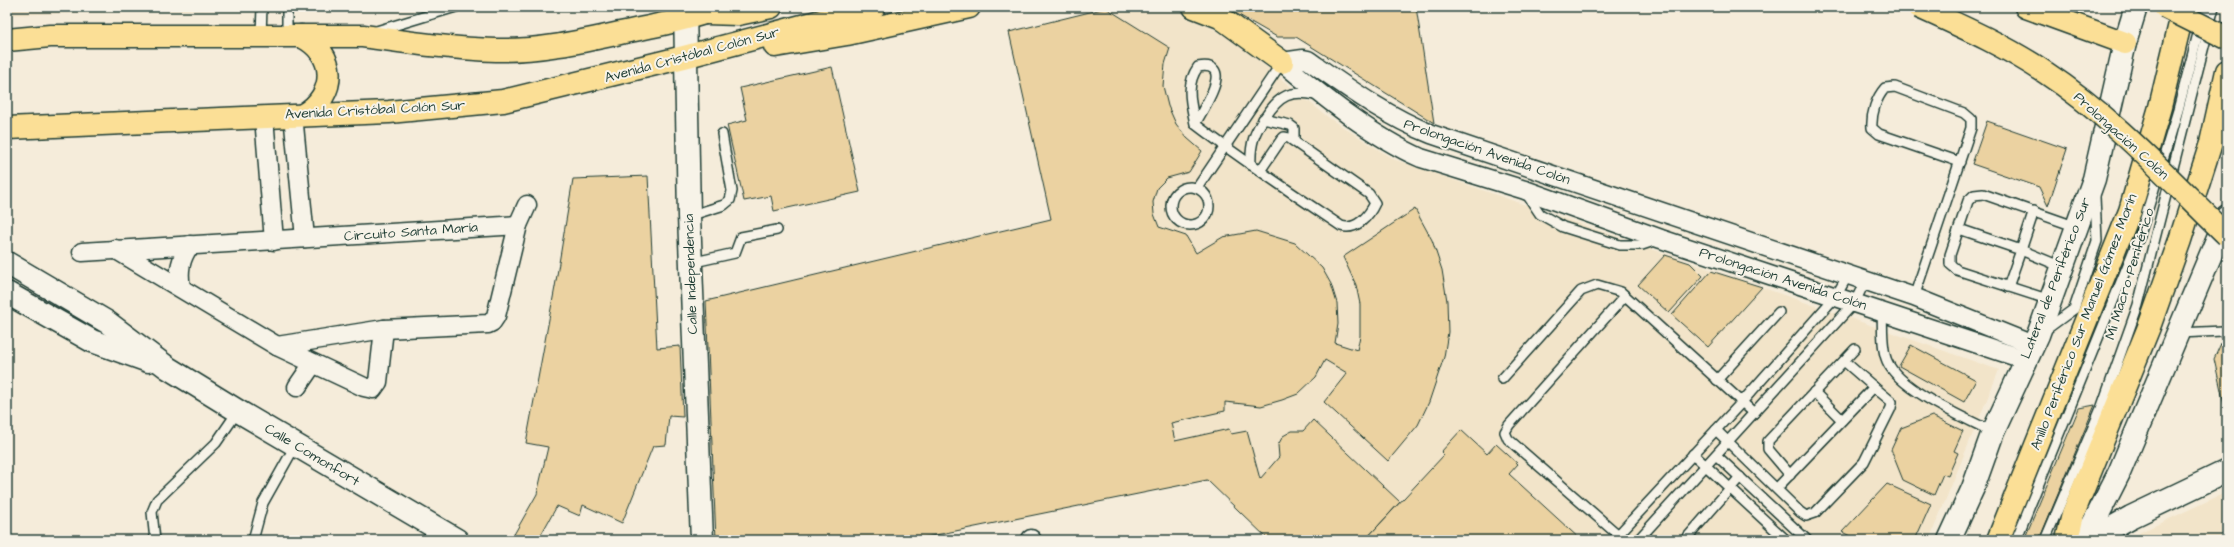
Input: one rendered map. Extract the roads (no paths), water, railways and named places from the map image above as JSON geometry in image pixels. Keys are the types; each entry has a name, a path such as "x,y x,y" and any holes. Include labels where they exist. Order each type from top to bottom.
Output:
{"main road":[{"path":"7,40 50,36 363,36 440,46 498,50 548,46 684,13 714,10 738,14 771,7"},
{"name":"Avenida Cristóbal Colón Sur","path":"7,128 389,112 503,101 562,88 712,50 874,7"},
{"path":"712,50 753,50 847,34 969,7"},
{"path":"1194,7 1220,17 1282,62"},
{"name":"Prolongación Colón","path":"1919,7 2002,45 2047,73 2100,113 2227,234"},
{"path":"2026,7 2125,43"},
{"path":"2165,7 2227,38"},
{"name":"Anillo Periférico Sur Manuel Gómez Morín","path":"1998,540 2130,211 2160,107 2184,7"},
{"path":"294,36 309,40 322,52 329,69 329,78 324,97 311,110 298,115"},
{"path":"2067,540 2073,514 2149,327 2180,240 2211,143 2227,71"},
{"path":"1983,540 2014,500"}],"street":[{"name":"Lateral de Periférico Sur","path":"1949,540 1973,488 1993,432 2032,347 2094,179 2125,43 2136,7"},
{"name":"Calle Independencia","path":"684,13 690,263 702,540"},
{"name":"Prolongación Avenida Colón","path":"1282,62 1303,59 1308,60 1402,123 1914,297 2032,347"},
{"name":"Prolongación Avenida Colón","path":"1282,62 1321,96 1405,151 1524,190 1661,239 1882,312 2032,347"},
{"path":"298,115 305,238"},
{"path":"264,117 274,241"},
{"path":"276,346 384,330 492,322 496,316 518,225 527,205"},
{"path":"2085,540 2119,473 2227,216"},
{"name":"Circuito Santa María","path":"82,252 518,225"},
{"path":"180,288 178,275 182,256 190,245"},
{"path":"115,249 276,346 312,365 364,387 372,389 378,382 384,330"},
{"name":"Calle Comonfort","path":"7,263 107,322 168,368 295,446 457,540"},
{"name":"Calle Comonfort","path":"7,293 92,341 168,368"},
{"path":"298,387 312,365"},
{"path":"2090,540 2131,517 2227,471"}],"lane":[{"path":"261,35 262,7"},
{"path":"287,7 294,36"},
{"path":"363,36 399,23 456,7"},
{"path":"666,7 684,13"},
{"name":"Mi Macro Periférico","path":"2016,540 2140,236 2178,110 2205,7"},
{"name":"Mi Macro Periférico","path":"2046,540 2102,406 2138,305 2214,7"},
{"path":"1197,188 1282,62"},
{"path":"1195,124 1216,85 1217,76 1213,70 1205,66 1198,67 1191,77 1189,95 1195,124 1225,147 1251,165 1341,226 1348,228 1355,226 1370,213 1375,203 1369,194 1294,141 1284,137 1260,171"},
{"path":"1914,297 1960,162 1971,128 1971,119 1964,113 1894,87 1886,88 1879,95 1871,119 1872,128 1879,134 1960,162"},
{"path":"1251,165 1250,148 1254,133 1276,101 1288,95 1302,92 1321,96"},
{"path":"1263,119 1290,125 1294,128 1294,141"},
{"path":"689,216 724,205 730,200 732,191 722,134"},
{"path":"2032,347 2074,309 2097,241 2094,179"},
{"path":"1187,187 1197,188 1205,194 1209,203 1208,213 1202,221 1192,225 1182,223 1175,217 1171,208 1172,198 1178,190 1187,187"},
{"path":"2050,300 1957,270 1950,264 1950,255 1968,202 1974,195 1983,194 2077,227"},
{"path":"2008,287 2034,211"},
{"path":"1959,229 2021,250 2062,267"},
{"path":"690,263 735,254 741,237 777,230"},
{"path":"1624,296 1509,425 1505,432 1508,439 1621,537 1693,454 1742,402 1836,296 1848,275"},
{"path":"1638,540 1855,302 1865,281"},
{"path":"1502,379 1581,291 1597,285 1621,292 1754,413"},
{"path":"1717,380 1779,312"},
{"path":"1882,312 1883,343 1886,360 1894,374 1914,390 1993,432"},
{"path":"2179,333 2223,331"},
{"path":"1790,475 1768,449 1768,441 1855,350"},
{"path":"1716,430 1800,512 1806,516 1815,513 1864,462 1891,408 1892,402 1844,361"},
{"path":"1777,488 1874,387"},
{"path":"1814,392 1842,420"},
{"path":"155,540 152,512 157,500 216,443 238,411"},
{"path":"253,540 263,503 295,446"},
{"path":"1693,454 1786,540"},
{"path":"1716,455 1807,540"},
{"path":"1685,540 1740,477"}]}
